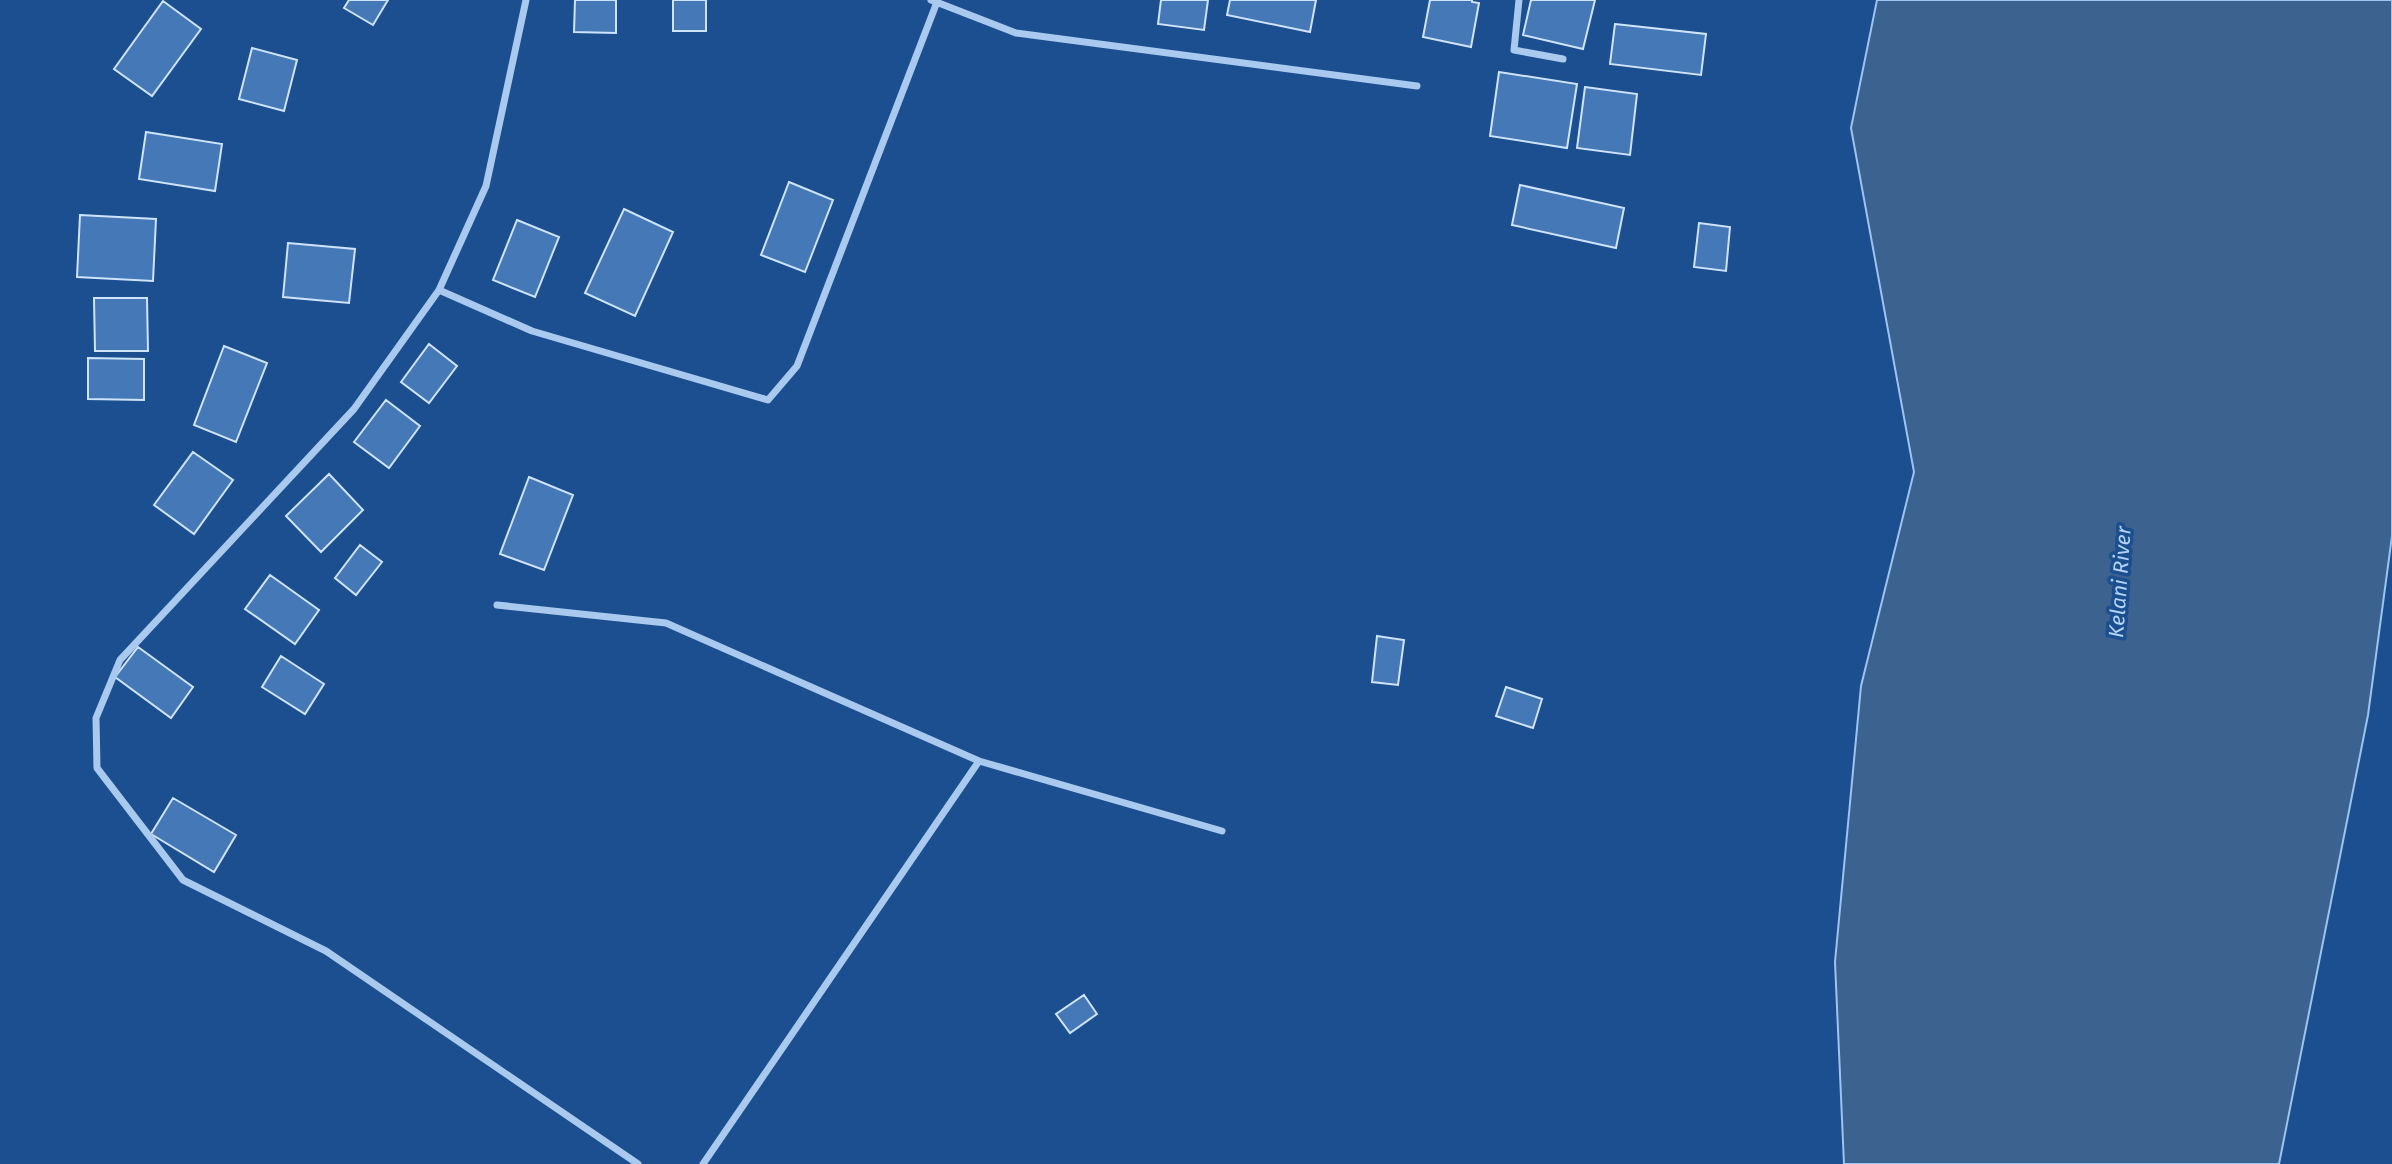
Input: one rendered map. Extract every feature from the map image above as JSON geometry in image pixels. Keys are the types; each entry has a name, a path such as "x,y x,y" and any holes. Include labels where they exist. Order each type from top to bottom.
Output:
{"street":[{"path":"526,0 486,186 439,290 354,409 120,660 96,718 97,768 183,880 326,951 638,1164"},
{"path":"1519,0 1514,50 1563,59"},
{"path":"439,290 532,331 768,400 797,366 934,1 1016,33 1417,86"},
{"path":"497,605 666,623 979,761 1223,831"},
{"path":"703,1164 979,761"}],"water":[{"name":"Kelani River","path":"1877,0 2392,0 2392,536 2368,715 2279,1164 1844,1164 1835,962 1861,686 1914,472 1851,128"}],"building":[{"path":"349,0 388,0 373,25 344,8"},
{"path":"575,0 616,0 616,33 574,32"},
{"path":"673,0 706,0 706,31 673,31"},
{"path":"1161,0 1208,0 1204,30 1158,24"},
{"path":"1230,0 1316,0 1310,32 1227,15"},
{"path":"1430,0 1472,0 1479,3 1471,47 1423,37"},
{"path":"1531,0 1595,0 1583,49 1523,35"},
{"path":"163,1 201,29 152,96 114,69"},
{"path":"1615,24 1706,34 1701,75 1610,64"},
{"path":"252,48 297,60 284,111 239,99"},
{"path":"1499,72 1577,84 1567,148 1490,136"},
{"path":"1585,87 1637,94 1630,155 1577,148"},
{"path":"146,132 222,144 215,191 139,179"},
{"path":"789,182 833,200 805,272 761,255"},
{"path":"1520,185 1624,208 1616,248 1512,225"},
{"path":"624,209 673,232 635,316 585,293"},
{"path":"80,215 156,219 153,281 77,277"},
{"path":"517,220 559,237 535,297 493,280"},
{"path":"1699,223 1730,227 1726,271 1694,267"},
{"path":"288,243 355,249 349,303 283,297"},
{"path":"94,298 147,298 148,351 95,351"},
{"path":"429,344 457,366 429,403 401,382"},
{"path":"224,346 267,363 236,442 194,425"},
{"path":"88,358 144,359 144,400 88,399"},
{"path":"386,400 420,426 389,468 354,442"},
{"path":"193,452 233,480 194,534 154,505"},
{"path":"329,474 363,510 321,552 286,516"},
{"path":"529,477 573,495 544,570 500,554"},
{"path":"360,545 382,562 356,595 335,578"},
{"path":"270,575 319,610 295,644 245,609"},
{"path":"1377,636 1404,640 1398,685 1372,682"},
{"path":"138,647 193,687 171,718 115,677"},
{"path":"281,656 324,684 305,714 262,687"},
{"path":"1506,687 1542,699 1533,728 1496,716"},
{"path":"173,798 236,835 214,872 151,834"},
{"path":"1084,995 1097,1014 1070,1033 1056,1014"}]}
